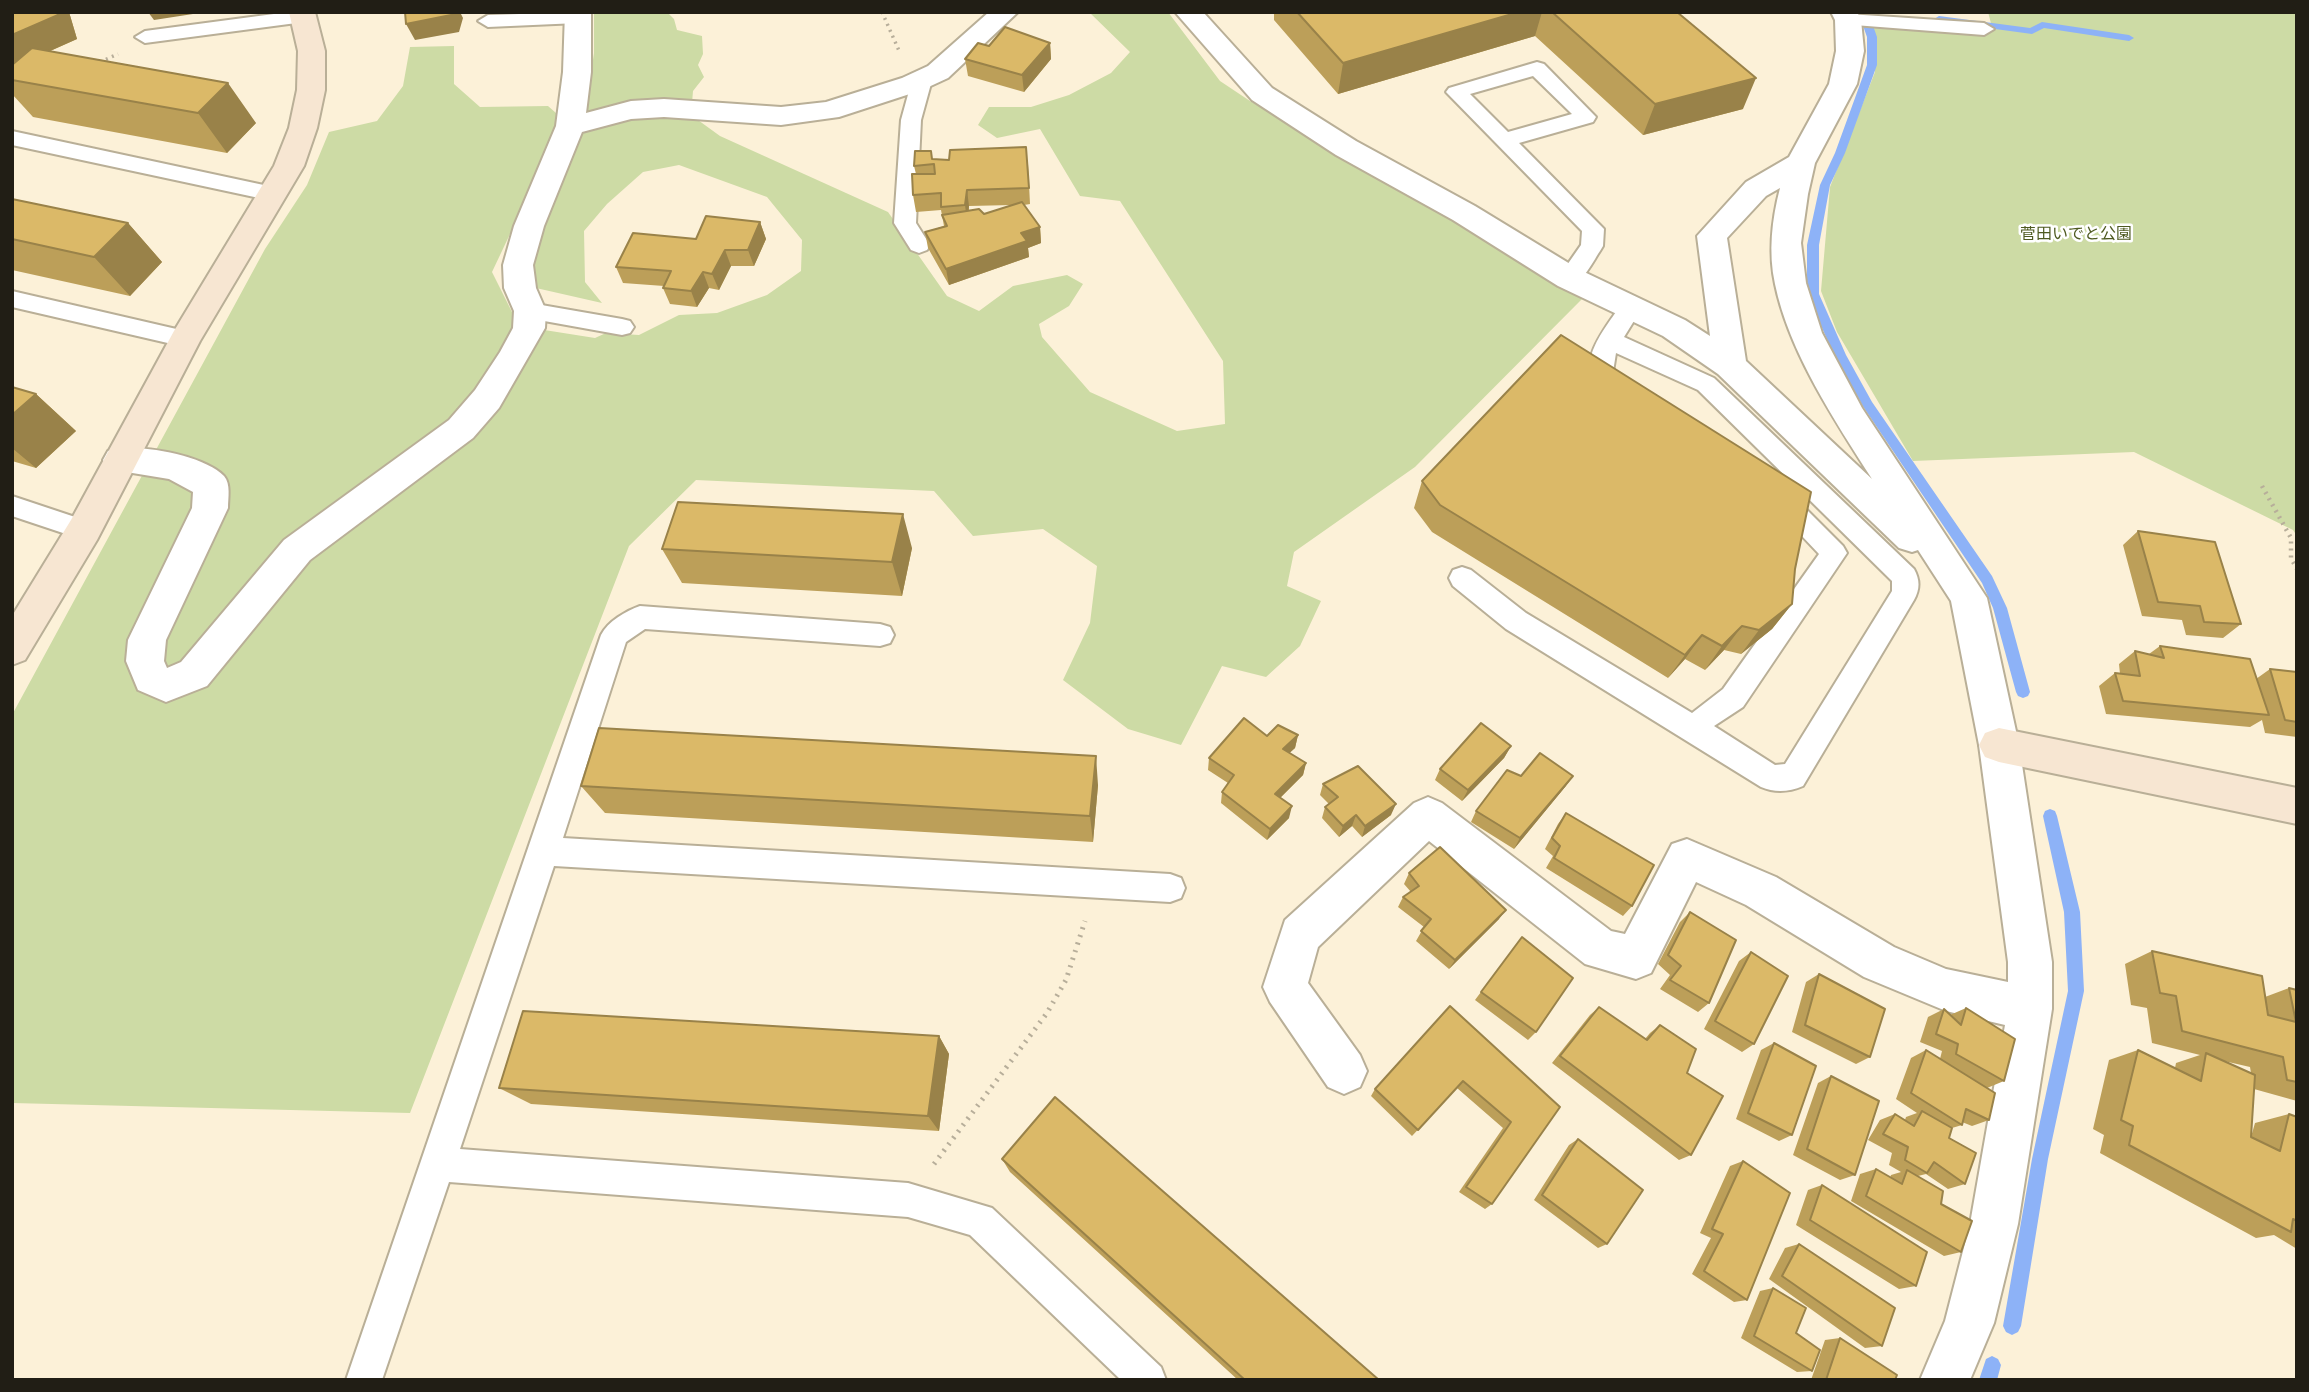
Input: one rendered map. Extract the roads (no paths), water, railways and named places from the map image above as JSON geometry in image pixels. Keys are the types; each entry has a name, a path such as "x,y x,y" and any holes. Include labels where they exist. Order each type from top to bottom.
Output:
{"street":[{"path":"570,125 631,110 664,108 780,116 829,111 917,82 965,49 1005,12"},
{"path":"1188,12 1262,94 1346,148 1464,213 1569,278 1674,327 1730,366 1912,539 1948,564"},
{"path":"12,649 84,530 185,340 273,194 301,138 313,79 312,55 303,14"},
{"path":"120,460 175,466 211,485 210,508 147,640 145,662 151,678 166,685 194,674 297,550 461,429 487,399 512,359 529,328 530,311 520,288 518,265 529,226 570,125 577,72 578,15"},
{"path":"1846,16 1850,51 1843,84 1800,163 1786,243 1790,284 1806,333 1849,416 1969,598 1999,745 2030,962 2030,1009 1994,1224 1969,1323 1945,1380"},
{"path":"1730,366 1712,236 1756,189 1800,163"},
{"path":"1999,745 2297,806"},
{"path":"1344,1071 1285,987 1300,935 1428,816 1600,949 1636,958 1687,858 1761,891 1879,962 1946,990 2030,1009"}],"lane":[{"path":"145,37 303,14"},
{"path":"488,21 578,15"},
{"path":"1846,16 1984,29"},
{"path":"1504,140 1586,117 1537,68 1456,92 1504,140 1593,229 1592,246 1569,278"},
{"path":"917,82 911,120 905,223 919,245"},
{"path":"12,138 273,194"},
{"path":"12,299 185,340"},
{"path":"1631,308 1598,366 1600,378 1611,389 1633,402"},
{"path":"530,311 622,327"},
{"path":"1462,578 1516,621 1771,778 1793,777 1905,592 1905,577 1706,384 1610,341"},
{"path":"1696,730 1705,717 1733,698 1834,553 1757,476"},
{"path":"12,506 84,530"},
{"path":"364,1380 615,635 640,617 880,635"},
{"path":"544,851 1170,887"},
{"path":"438,1164 908,1200 980,1220 1148,1380"}],"waterway":[{"path":"1939,19 2032,31 2042,25 2129,38"},
{"path":"1866,20 1872,37 1872,65 1840,153 1825,185 1813,245 1813,294 1840,355 1868,405 1987,580 2000,608 2023,692"},
{"path":"2012,1326 2040,1159 2076,991 2072,912 2050,816"},
{"path":"1988,1380 1992,1365"}],"park label":[{"name":"菅田いでと公園","path":"2076,234"}]}
